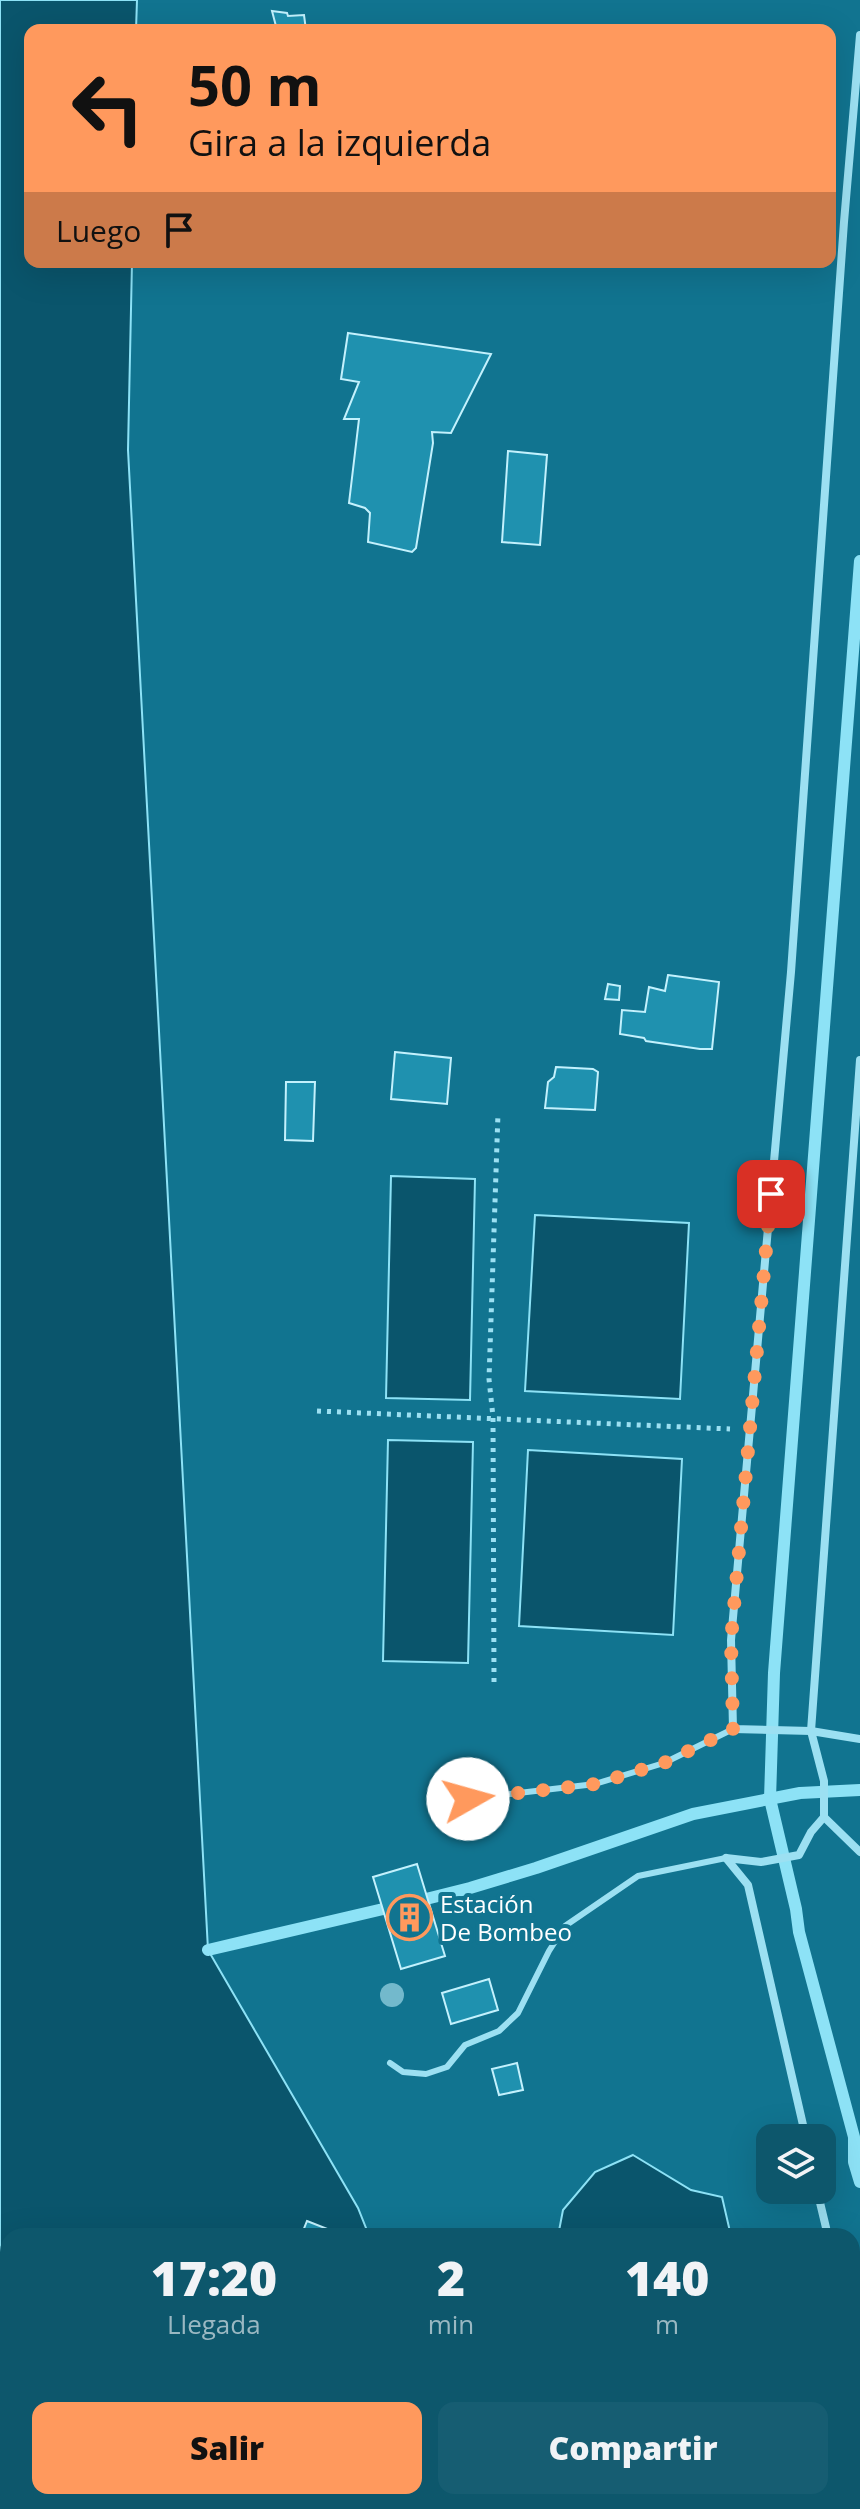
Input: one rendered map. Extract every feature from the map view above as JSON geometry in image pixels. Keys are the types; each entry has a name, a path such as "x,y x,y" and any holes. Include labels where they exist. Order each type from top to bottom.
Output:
{"street":[{"path":"860,35 791,972 731,1640 733,1729 811,1731 860,1739"},
{"path":"726,1858 761,1862 799,1855 811,1832 824,1817 824,1781 811,1731 860,1060"},
{"path":"824,1817 860,1852"},
{"path":"726,1858 748,1885 803,2124"},
{"path":"820,2204 826,2228"}],"lane":[{"path":"468,1799 595,1784 664,1763 733,1729"},
{"path":"390,2063 403,2072 426,2074 447,2067 465,2045 499,2031 518,2013 565,1926 638,1876 726,1858"}],"path":[{"path":"494,1682 493,1417 489,1379 498,1113"},
{"path":"317,1411 738,1429"}],"water":[{"path":"0,0 137,0 136,24 24,24 24,268 132,268 128,450 208,1950 358,2208 366,2228 0,2228"},
{"path":"391,1176 475,1179 470,1400 386,1398"},
{"path":"535,1215 689,1223 680,1399 525,1391"},
{"path":"388,1440 473,1442 468,1663 383,1661"},
{"path":"528,1450 682,1459 673,1635 519,1626"},
{"path":"633,2155 691,2190 722,2197 729,2228 560,2228 563,2210 595,2172"}],"building":[{"path":"272,11 287,13 288,16 304,15 305,24 275,24"},
{"path":"348,333 491,354 451,433 432,432 433,443 416,548 412,552 368,542 370,513 349,503 359,419 344,419 359,382 341,379"},
{"path":"508,451 547,455 540,545 502,542"},
{"path":"668,975 719,982 712,1049 646,1041 620,1034 622,1010 645,1012 649,987 665,991"},
{"path":"608,984 620,986 619,1000 605,999"},
{"path":"395,1052 451,1058 447,1104 391,1099"},
{"path":"556,1067 598,1072 595,1110 545,1108 548,1082 554,1077"},
{"path":"286,1082 315,1082 313,1141 285,1140"},
{"name":"Estación De Bombeo","path":"417,1864 445,1956 401,1969 373,1877"},
{"path":"489,1979 498,2010 451,2024 442,1993"},
{"path":"517,2063 523,2090 499,2095 492,2069"},
{"path":"307,2221 325,2228 304,2228"}],"waterway":[{"path":"860,561 774,1673 770,1799 799,1932 854,2137 854,2162 860,2182"},
{"path":"414,1902 536,1868 693,1814 800,1793 860,1790"},
{"path":"208,1950 396,1906"}],"place":[{"name":"Estación De Bombeo","path":"409,1917"}],"route":[{"path":"468,1799 595,1784 664,1763 733,1729 731,1640 771,1194"}]}
